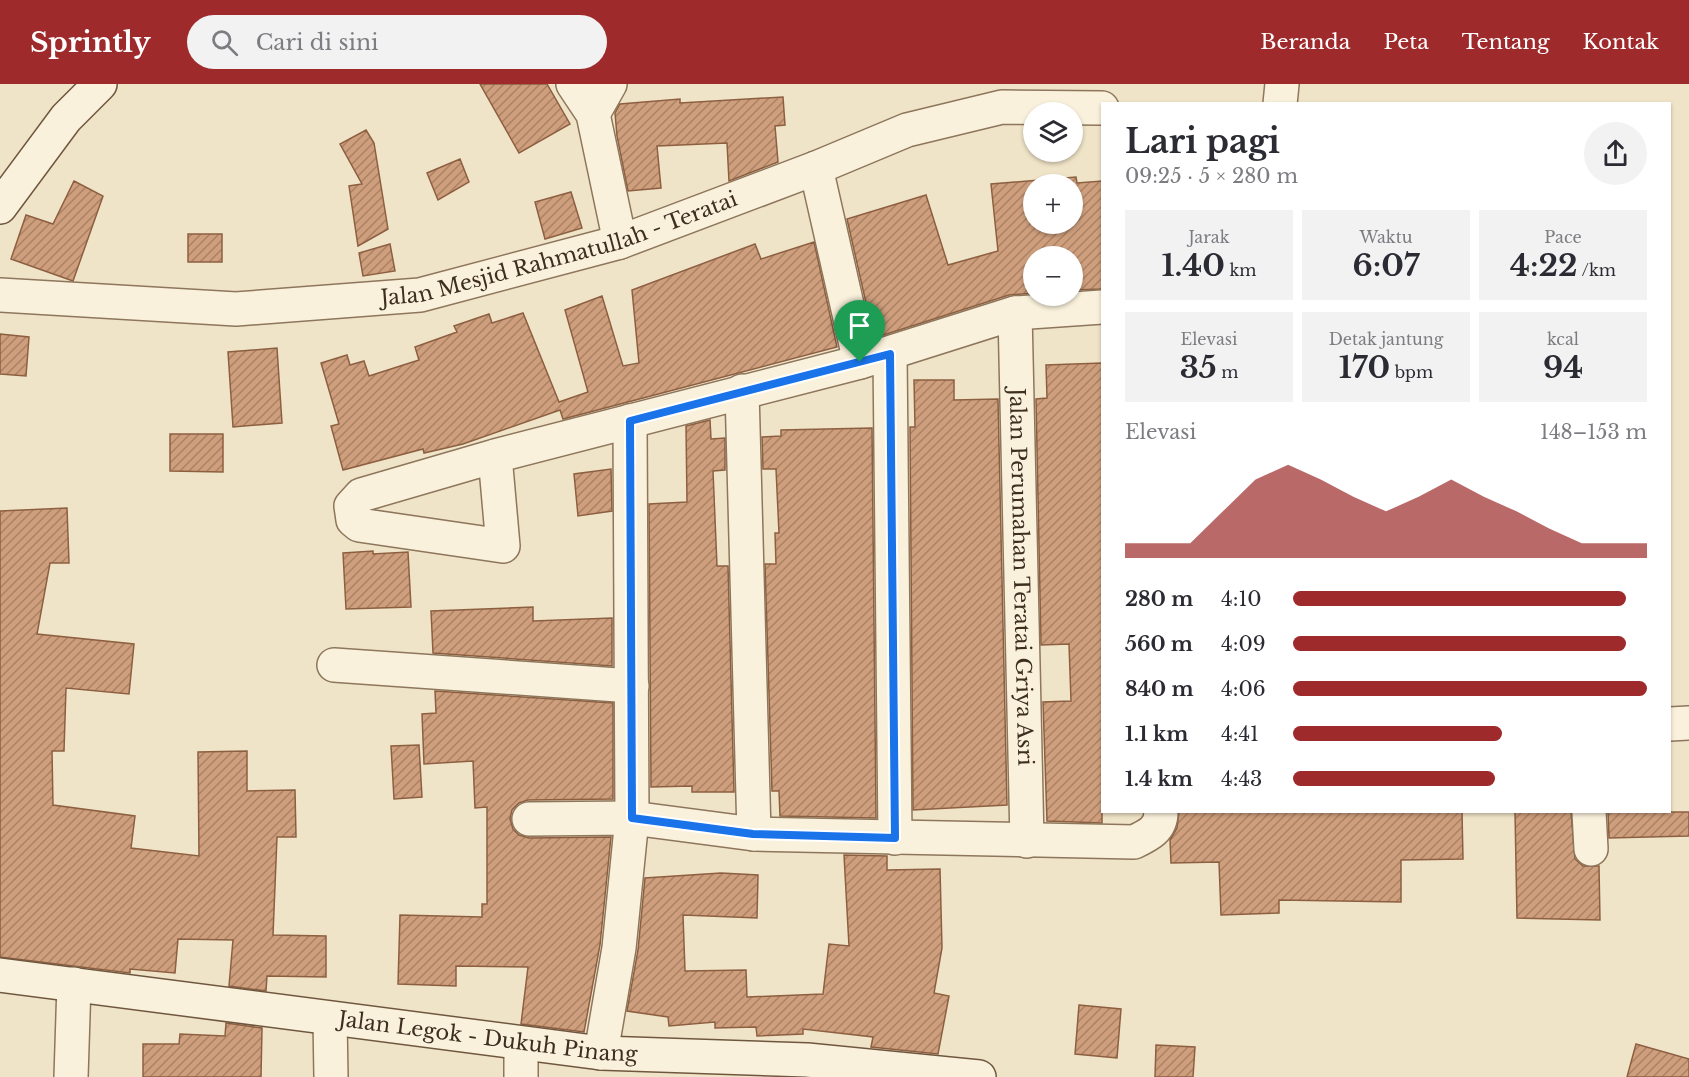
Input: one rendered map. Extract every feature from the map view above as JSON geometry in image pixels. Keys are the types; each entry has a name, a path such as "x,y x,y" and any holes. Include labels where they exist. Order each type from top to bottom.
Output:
{"street":[{"path":"0,207 66,118 100,84"},
{"path":"573,84 593,114 620,242"},
{"path":"593,114 610,84"},
{"path":"1280,102 1282,84"},
{"name":"Jalan Mesjid Rahmatullah - Teratai","path":"0,295 237,309 420,295 620,242 816,168 907,130 1002,107 1101,108"},
{"path":"816,168 875,358 895,838"},
{"path":"495,456 875,358 1015,313 1101,307"},
{"name":"Jalan Perumahan Teratai Griya Asri","path":"1015,313 1027,841"},
{"path":"742,392 753,834"},
{"path":"602,1053 619,948 632,818 630,421"},
{"path":"334,665 632,686"},
{"path":"1671,724 1689,723"},
{"path":"529,819 632,818 753,834 1134,842 1152,833 1161,822 1161,813"},
{"path":"1589,813 1591,849"},
{"name":"Jalan Legok - Dukuh Pinang","path":"0,975 602,1053 807,1060 980,1077"},
{"path":"71,1077 74,984"},
{"path":"330,1019 331,1077"},
{"path":"521,1044 521,1077"}],"building":[{"path":"480,84 547,84 570,124 519,153"},
{"path":"783,97 785,125 775,126 778,162 729,181 727,143 657,146 661,188 628,191 617,136 615,113 620,104 680,99 680,103"},
{"path":"366,130 374,143 388,229 358,246 349,186 362,184 340,144"},
{"path":"460,159 469,182 438,200 427,173"},
{"path":"74,181 103,196 73,281 11,259 26,215 53,224"},
{"path":"1023,181 1023,234 1083,234 1083,183 1101,181 1101,289 1083,290 1083,246 1023,246 1023,294 1009,295 874,338 847,219 926,195 948,265 998,251 991,184"},
{"path":"571,192 582,228 545,239 535,202"},
{"path":"188,234 222,234 222,262 188,262"},
{"path":"814,242 837,347 563,419 560,410 463,444 424,453 423,449 343,470 331,426 339,424 321,363 347,355 350,365 364,361 369,376 419,360 415,347 457,332 454,326 489,314 492,323 523,313 559,402 588,392 565,310 602,296 623,366 639,363 632,290 755,244 761,259"},
{"path":"390,244 395,271 363,276 359,253"},
{"path":"0,334 29,337 26,376 0,374"},
{"path":"277,348 282,423 233,427 228,352"},
{"path":"1101,363 1102,823 1047,821 1043,702 1071,701 1069,644 1041,645 1036,399 1047,398 1046,365"},
{"path":"914,380 954,380 954,400 998,399 1007,805 913,810 910,427 915,427"},
{"path":"710,420 711,439 725,438 725,470 713,471 717,566 728,566 734,792 692,792 692,786 651,787 649,504 687,502 686,426"},
{"path":"872,428 876,818 780,816 779,791 772,791 765,564 776,564 775,533 779,533 776,469 763,469 762,437 781,436 781,430"},
{"path":"170,434 223,434 223,472 170,471"},
{"path":"611,469 612,511 578,516 574,474"},
{"path":"67,508 69,563 50,563 37,634 134,644 129,694 66,688 64,751 52,751 53,805 135,816 131,848 199,856 198,752 247,751 247,791 295,790 296,837 277,837 273,935 326,936 326,977 267,976 266,991 229,986 233,940 178,939 175,973 130,969 130,973 0,957 0,511"},
{"path":"373,551 373,554 408,552 411,607 346,609 343,553"},
{"path":"533,607 533,621 612,618 612,666 433,653 431,611"},
{"path":"435,691 613,703 613,799 528,800 519,803 512,810 510,819 513,829 519,835 529,838 611,837 600,945 584,1032 521,1024 528,967 456,966 456,986 398,984 400,915 482,917 482,904 487,904 487,807 475,808 473,761 424,764 422,714 436,713"},
{"path":"419,745 422,797 394,799 391,746"},
{"path":"1689,812 1689,836 1609,838 1608,813"},
{"path":"1179,813 1462,813 1463,859 1401,860 1401,902 1279,900 1279,913 1221,915 1219,862 1171,863 1170,840 1177,828"},
{"path":"1515,813 1571,813 1575,859 1583,866 1599,866 1600,920 1517,918"},
{"path":"844,855 887,856 887,870 940,869 942,948 934,993 949,996 938,1054 871,1047 873,1037 803,1029 803,1034 757,1036 756,1027 715,1028 715,1022 669,1026 668,1017 627,1011 638,950 645,878 721,873 758,875 757,918 683,915 685,971 746,970 747,997 823,994 829,944 849,946"},
{"path":"1079,1005 1121,1009 1117,1058 1075,1054"},
{"path":"226,1023 262,1028 261,1077 143,1077 143,1044 179,1044 180,1034 225,1036"},
{"path":"1636,1044 1689,1059 1689,1077 1627,1077"},
{"path":"1156,1045 1195,1047 1193,1077 1155,1077"}],"route":[{"path":"890,354 895,838 753,834 632,818 630,421 860,362 890,354"}]}
